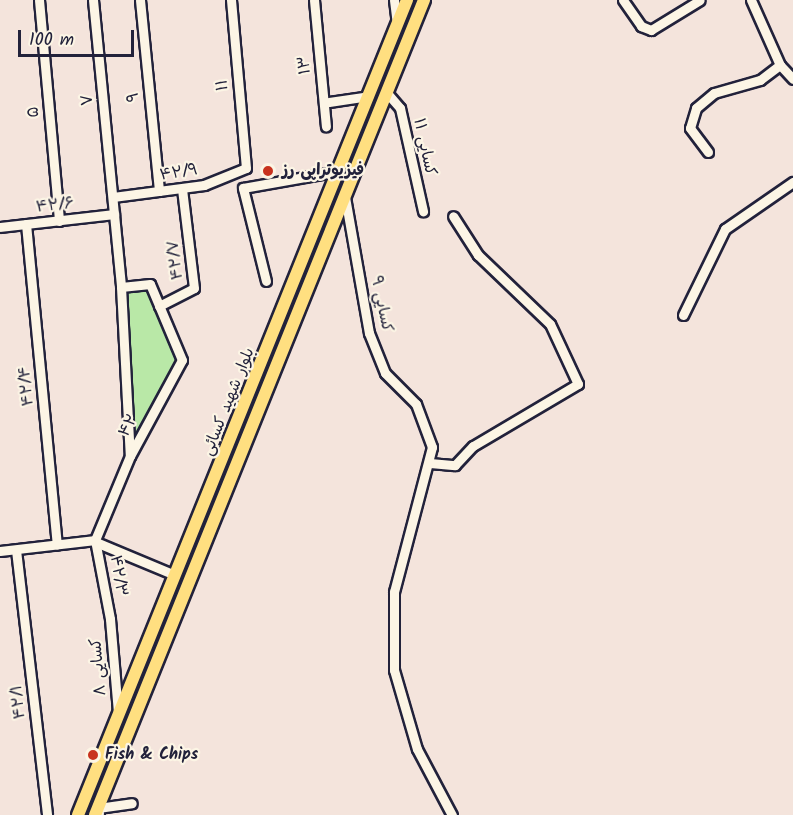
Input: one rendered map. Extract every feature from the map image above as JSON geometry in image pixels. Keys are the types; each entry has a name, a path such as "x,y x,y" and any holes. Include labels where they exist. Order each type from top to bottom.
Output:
{"main road":[{"name":"بلوار شهید کسائی","path":"78,815 241,417 407,0"},
{"name":"بلوار شهید کسائی","path":"98,813 424,0"},
{"path":"241,417 253,423"}],"street":[{"name":"۵","path":"39,0 59,221"},
{"name":"۷","path":"93,0 113,197"},
{"name":"۹","path":"140,0 159,191"},
{"name":"۱۱","path":"231,0 246,168"},
{"name":"۱۳","path":"314,0 326,126"},
{"path":"394,0 397,26"},
{"path":"623,0 641,26 651,30 700,0"},
{"path":"751,0 780,65 793,79"},
{"path":"708,152 690,128 696,108 714,93 760,80 780,65"},
{"name":"۱۱ کسایی","path":"387,93 400,108 423,211"},
{"path":"329,102 369,96"},
{"name":"۴۲/۹","path":"113,197 182,189 246,168"},
{"path":"266,281 243,188 338,171"},
{"path":"684,315 725,229 793,182"},
{"name":"۴۲/۷","path":"159,306 194,288 182,189"},
{"name":"۴۲","path":"113,197 121,287 130,456"},
{"name":"۹ کسایی","path":"345,197 369,333 385,373 416,404 432,447 430,463"},
{"name":"۴۲/۶","path":"0,227 114,214"},
{"path":"452,815 417,749 394,670 394,592 407,527 430,463 455,465 472,446 578,384 550,324 478,255 453,216"},
{"name":"۴۲/۴","path":"26,224 57,545"},
{"name":"۴۲","path":"121,287 150,284 183,360 130,456"},
{"path":"96,542 130,456"},
{"path":"0,551 96,542 175,575"},
{"name":"۴۲/۳","path":"96,542 110,618"},
{"name":"۴۲/۱","path":"16,550 46,815"},
{"name":"۸ کسایی","path":"110,618 118,713"},
{"path":"98,813 132,803"}],"green space":[{"path":"147,288 179,361 134,439 125,291"}],"place":[{"name":"فیزیوتراپی رز","path":"268,171"},
{"name":"Fish & Chips","path":"93,755"}]}
